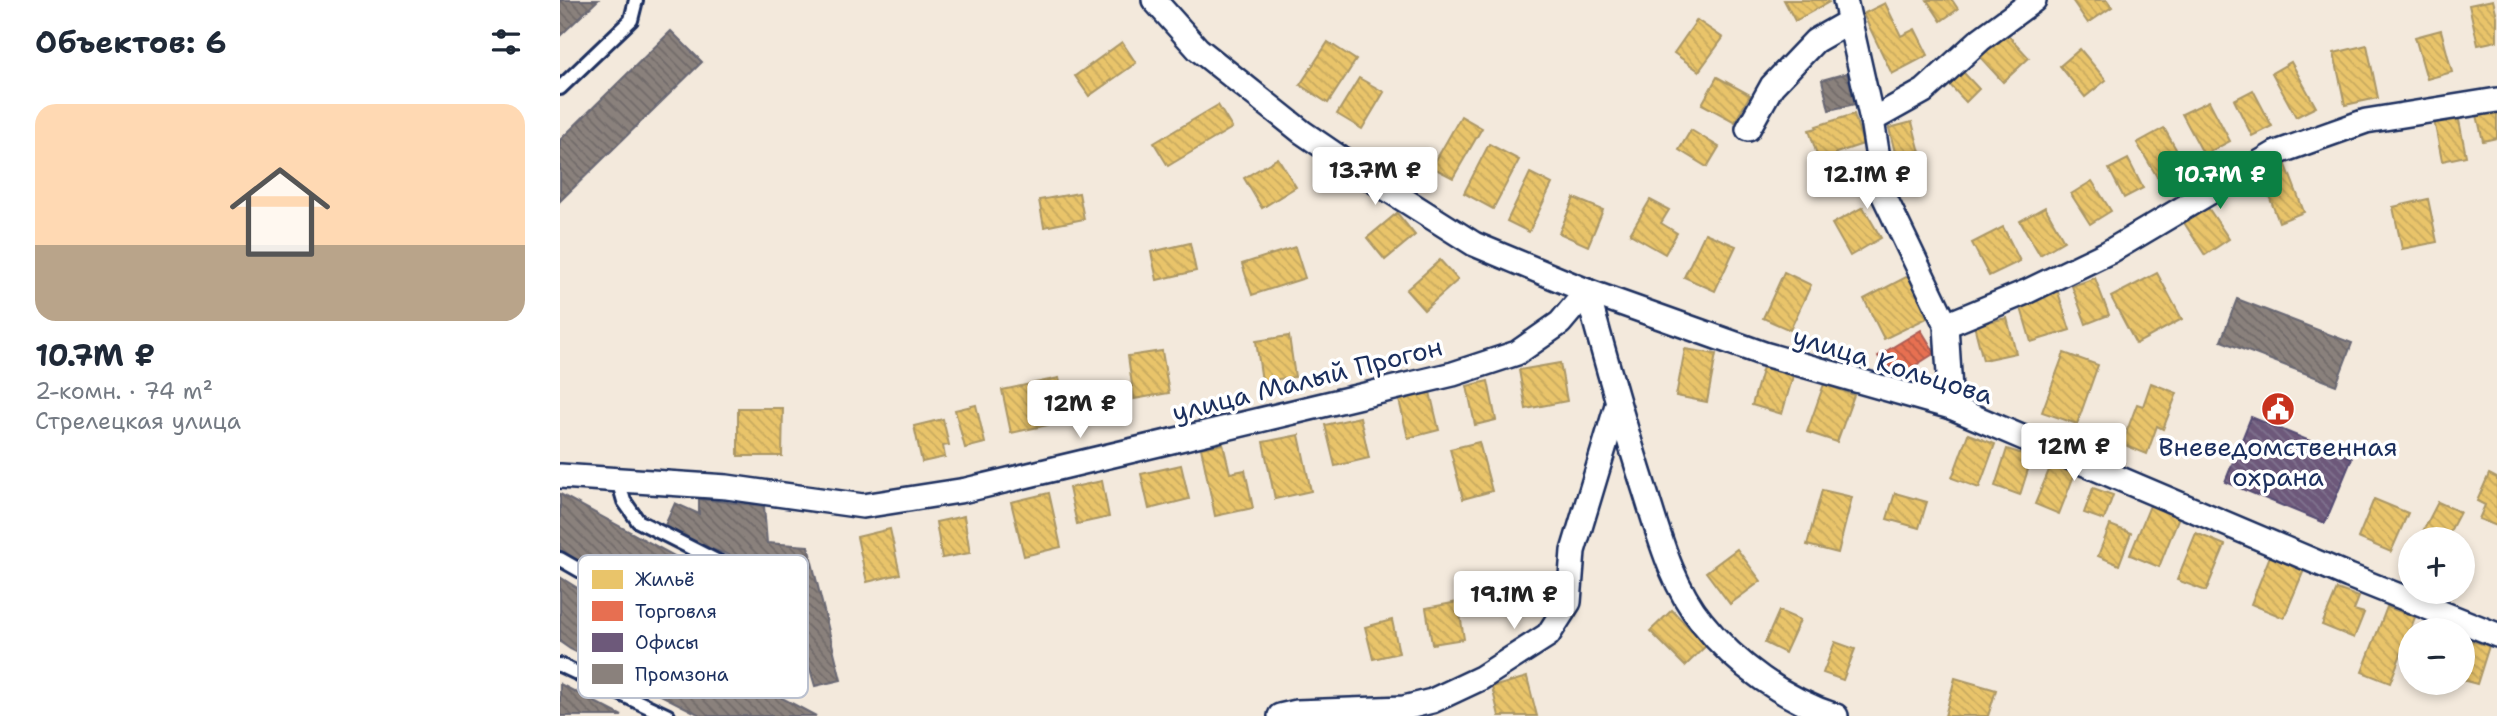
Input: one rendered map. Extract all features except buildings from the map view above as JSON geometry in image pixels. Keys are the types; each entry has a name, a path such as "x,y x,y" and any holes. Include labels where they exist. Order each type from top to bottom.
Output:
{"street":[{"name":"улица Кольцова","path":"1154,0 1198,49 1302,132 1474,244 1587,291 1658,314 1764,354 1951,407 2349,576 2497,635"},
{"path":"1872,120 1924,91 1981,38 2034,0"},
{"path":"1847,11 1872,120 1884,196 1947,325 1951,407"},
{"path":"1748,128 1772,86 1847,11"},
{"path":"1947,325 2026,292 2109,252 2276,153 2366,121 2497,100"},
{"path":"1587,291 1618,405 1669,568 1701,622 1753,674 1817,710 1836,716"},
{"name":"улица Малый Прогон","path":"560,476 727,487 863,506 966,490 1453,374 1517,353 1560,323 1587,291"},
{"path":"1280,716 1297,712 1404,708 1432,701 1480,678 1548,635 1569,602 1573,551 1618,405"}],"lane":[{"path":"560,88 631,20 636,0"},
{"path":"618,480 624,501 638,522 704,555"},
{"path":"560,559 578,569"},
{"path":"560,665 578,674"},
{"path":"630,698 668,716"}],"place":[{"name":"Вневедомственная охрана","path":"2278,409"}]}
